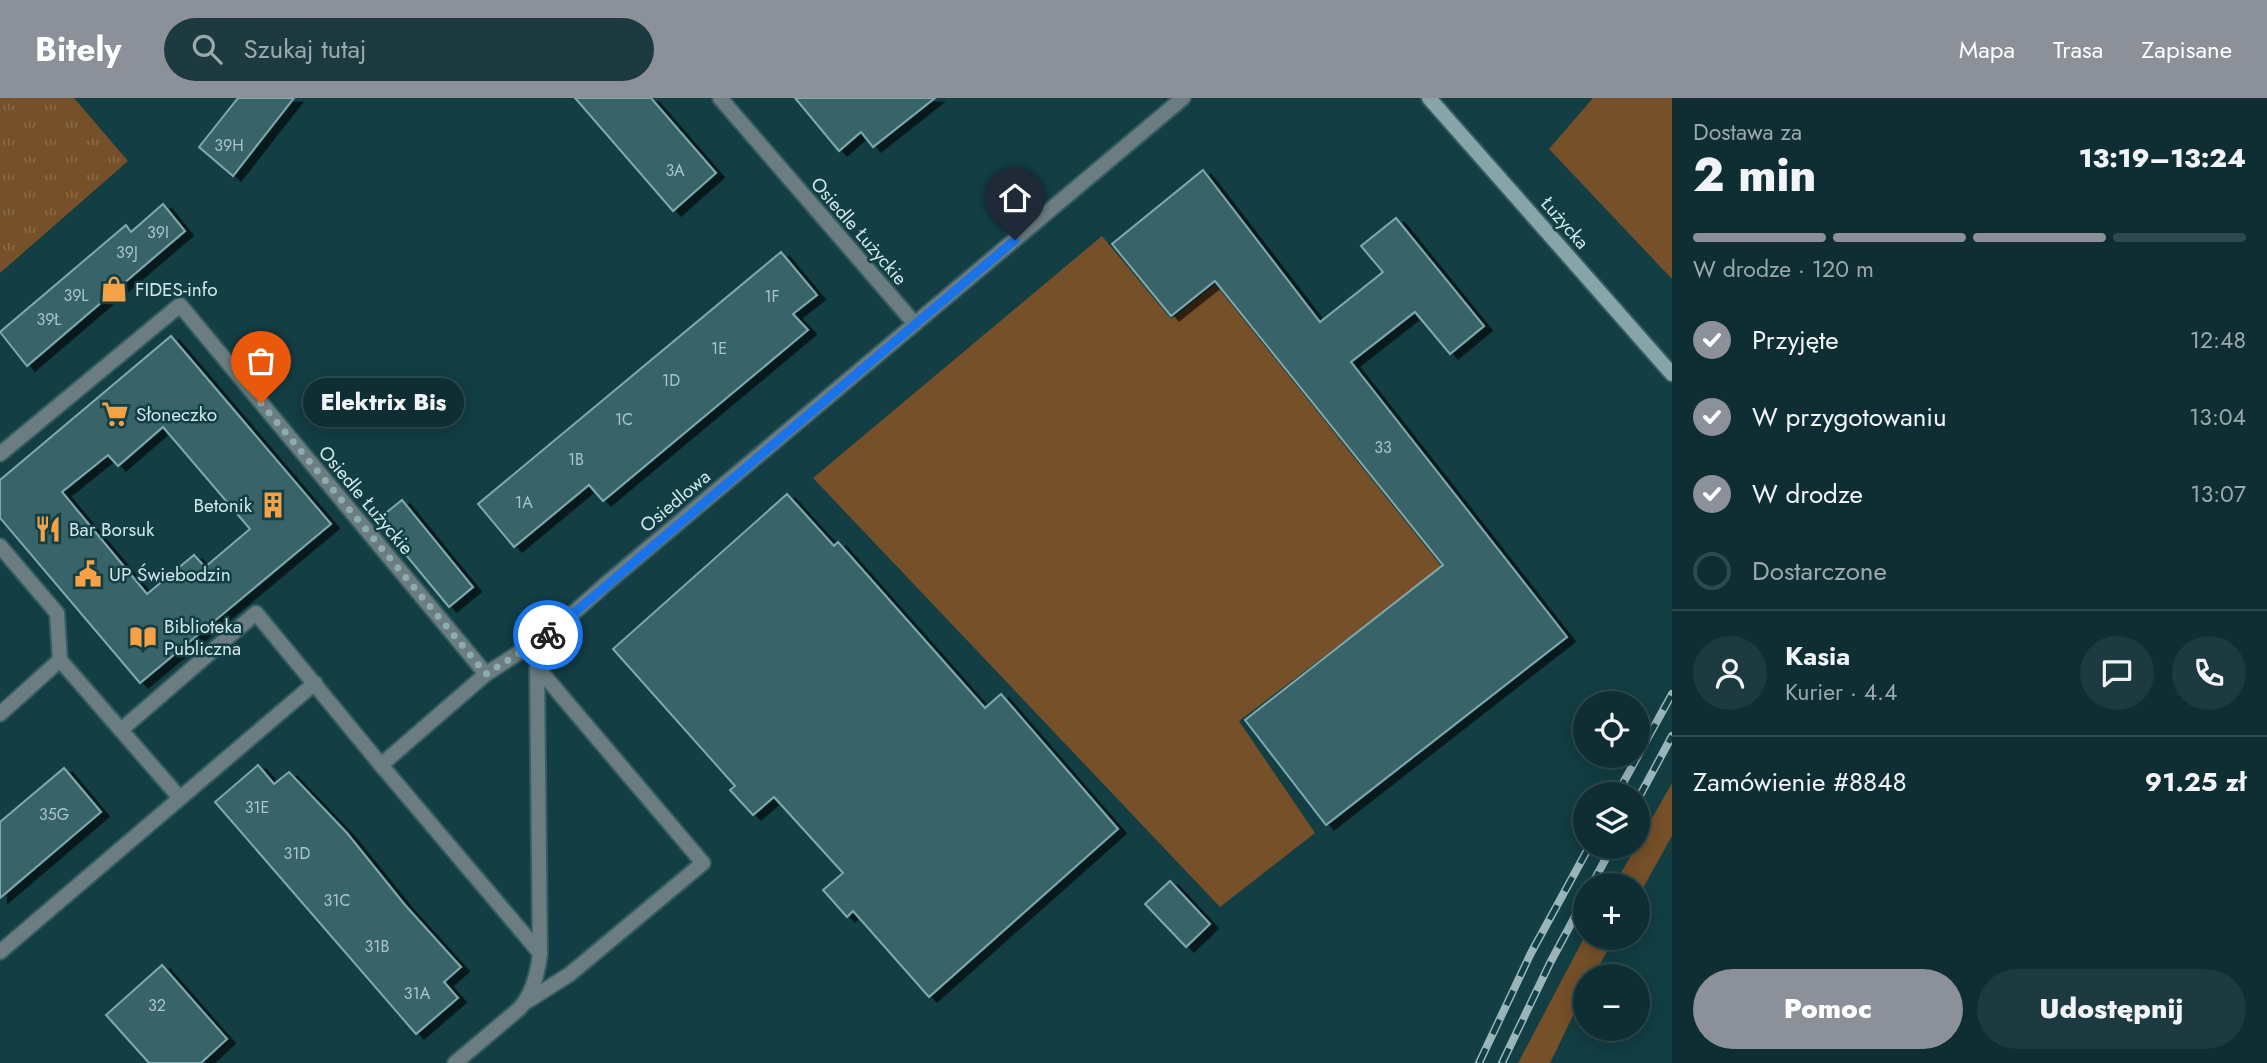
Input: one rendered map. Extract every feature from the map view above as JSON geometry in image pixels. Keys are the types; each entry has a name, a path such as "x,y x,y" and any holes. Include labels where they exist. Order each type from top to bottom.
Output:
{"street":[{"name":"Osiedle Łużyckie","path":"720,98 915,324"},
{"name":"Osiedlowa","path":"455,1063 525,1003 535,980 540,953 537,667 552,632 1182,98"},
{"name":"Łużycka","path":"1429,98 1672,374"},
{"name":"Osiedle Łużyckie","path":"0,454 180,304 486,674"},
{"path":"0,546 57,613 60,660 180,798"},
{"path":"121,730 256,614 540,953"},
{"path":"382,765 486,674 552,632"},
{"path":"0,714 60,660"},
{"path":"525,1003 570,974 703,863 537,667"},
{"path":"0,952 315,683"}],"green space":[{"path":"0,98 74,98 128,161 0,273"},
{"path":"1593,98 1672,98 1672,279 1549,149"},
{"path":"1102,236 1171,319 1215,284 1442,567 1239,721 1315,833 1220,907 813,478"},
{"path":"1672,783 1672,836 1650,875 1650,873 1621,873 1629,859 1650,859 1650,822"},
{"path":"1578,950 1608,950 1600,964 1573,964 1573,1016 1550,1063 1518,1063"}],"building":[{"path":"238,98 294,98 233,176 199,147"},
{"path":"575,98 651,98 716,173 673,211"},
{"path":"795,98 935,98 873,147 861,132 839,151"},
{"path":"1203,170 1320,322 1383,272 1361,246 1396,218 1484,326 1450,354 1415,312 1351,362 1567,637 1326,825 1245,720 1443,565 1215,281 1171,316 1112,244"},
{"path":"163,204 185,231 27,366 0,332 126,225 131,232"},
{"path":"781,252 817,295 793,314 808,330 603,501 589,485 514,547 478,504"},
{"name":"Betonik","path":"171,336 331,524 140,683 0,518 0,480","holes":["163,427 250,529 205,567 194,555 147,594 62,492 108,455 118,466"]},
{"path":"787,494 834,546 838,542 985,708 1001,694 1118,829 929,997 853,911 847,917 823,890 843,873 774,797 753,815 730,790 735,786 613,649"},
{"path":"402,500 473,587 449,607 377,520"},
{"path":"258,765 274,784 289,772 347,833 405,905 461,967 444,982 458,998 416,1034 215,802"},
{"path":"64,768 101,812 0,898 0,822"},
{"path":"1170,881 1210,924 1186,947 1145,904"},
{"path":"162,965 227,1039 201,1063 149,1063 106,1015"}],"railway":[{"path":"1624,782 1672,694"},
{"path":"1647,782 1672,736"},
{"path":"1479,1063 1531,953 1582,859"},
{"path":"1598,873 1606,859"},
{"path":"1502,1063 1573,920"}],"way so far":[{"path":"261,403 486,674 548,635"}],"place":[{"name":"FIDES-info","path":"114,289"},
{"name":"Elektrix Bis","path":"261,403"},
{"name":"Słoneczko","path":"115,414"},
{"name":"Betonik","path":"273,505"},
{"name":"Bar Borsuk","path":"48,529"},
{"name":"UP Świebodzin","path":"88,574"},
{"name":"Biblioteka Publiczna","path":"143,637"}],"route":[{"path":"548,635 1015,240"}]}
